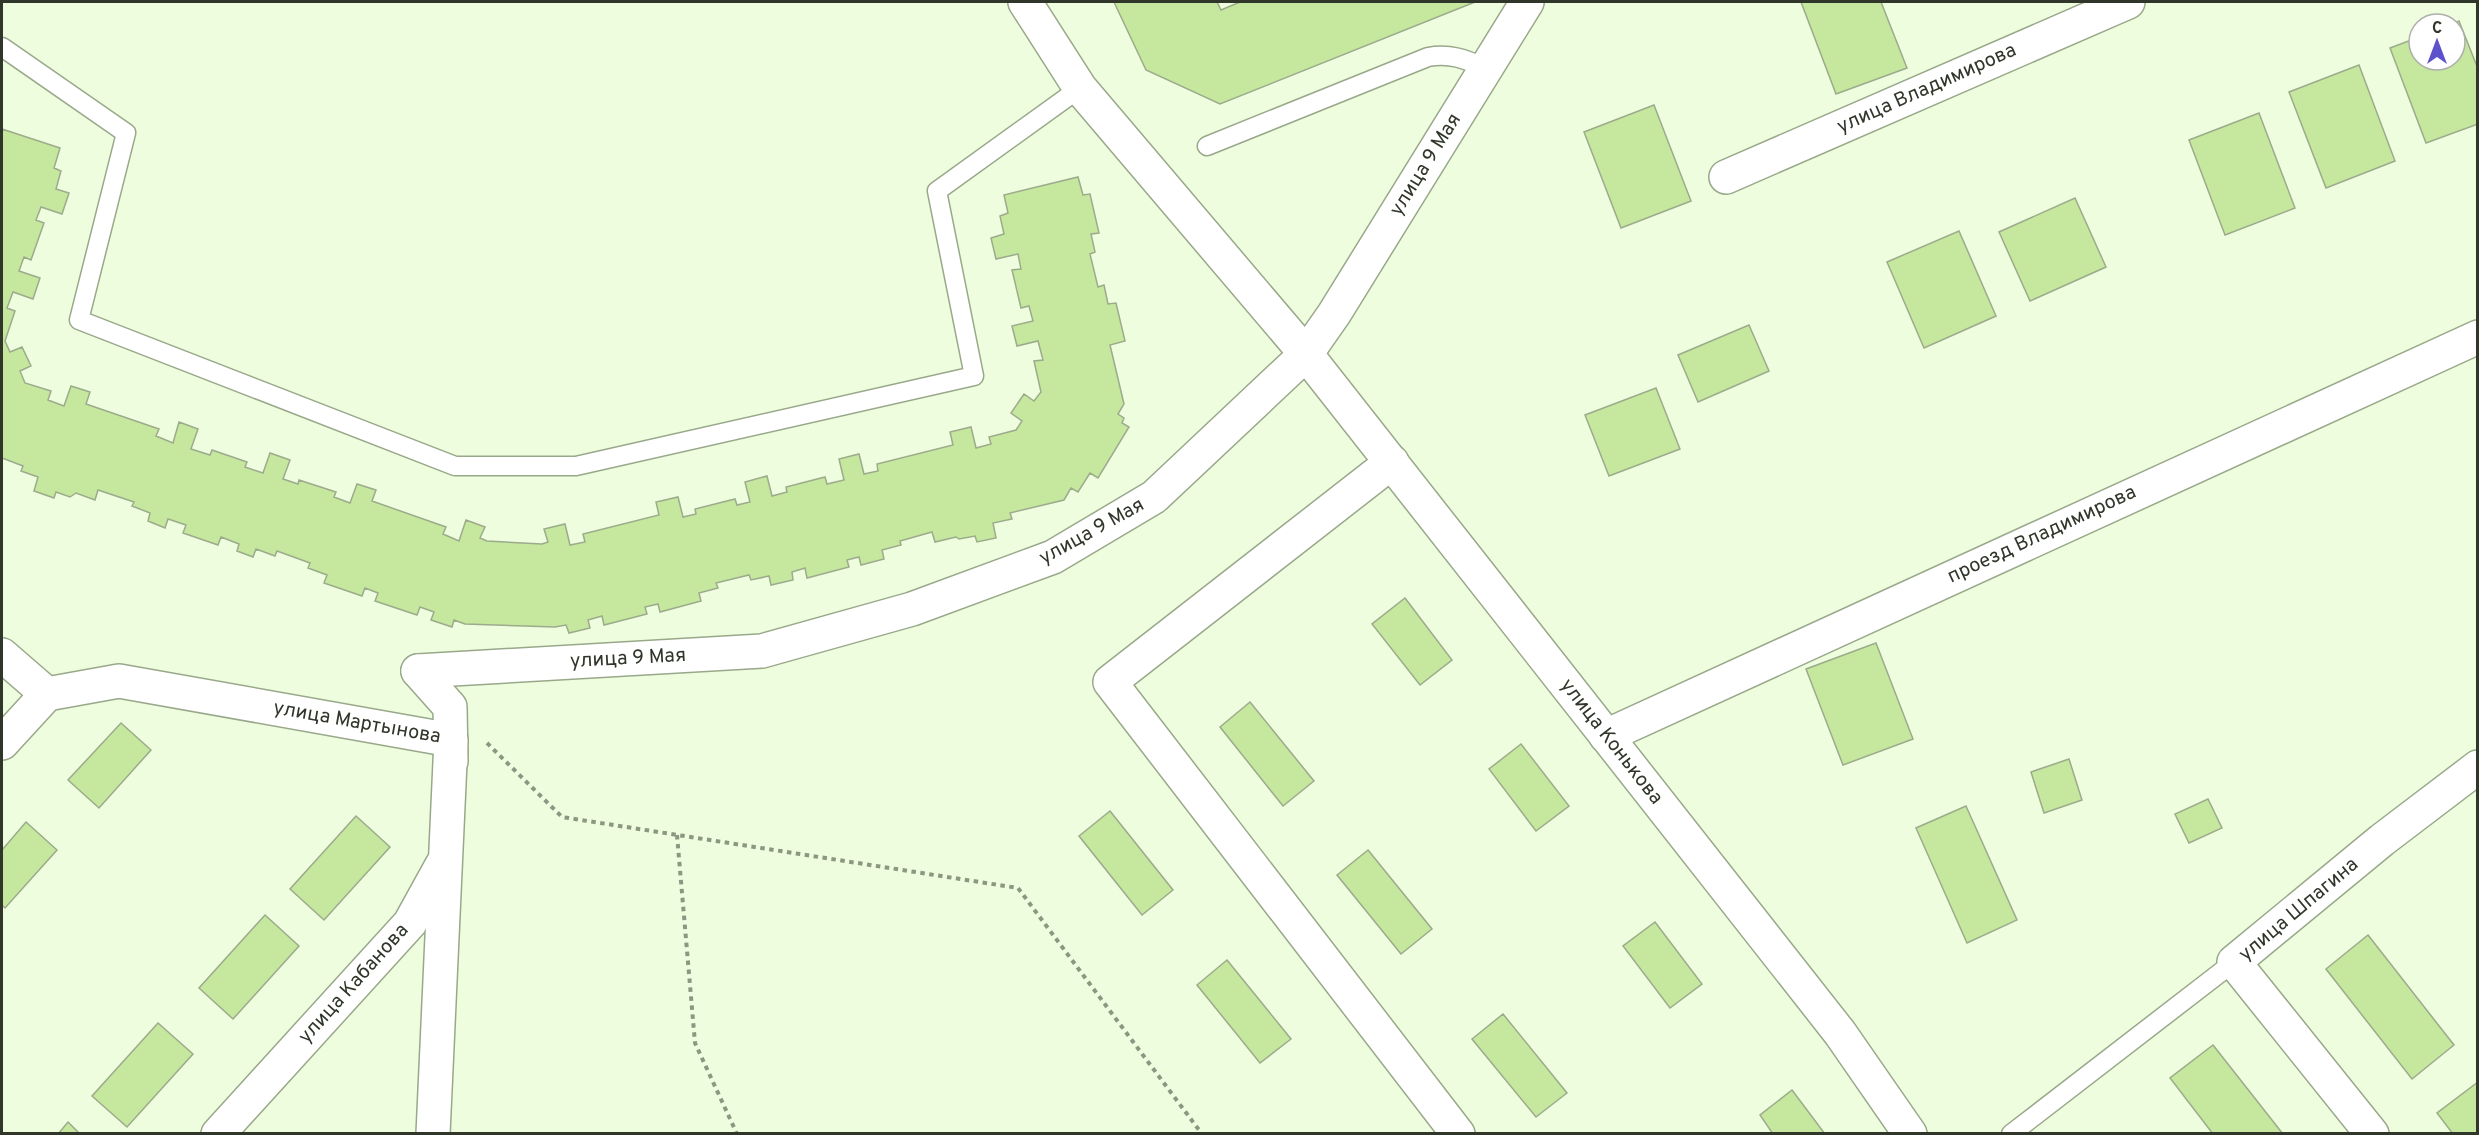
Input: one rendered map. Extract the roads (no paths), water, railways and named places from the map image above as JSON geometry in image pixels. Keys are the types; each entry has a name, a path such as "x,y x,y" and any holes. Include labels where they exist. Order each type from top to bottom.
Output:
{"street":[{"name":"улица Конькова","path":"1025,2 1080,88 1306,354 1392,462 1840,1033 1910,1134"},
{"name":"улица 9 Мая","path":"450,706 418,671 762,651 912,609 1053,557 1154,497 1306,354 1334,314 1527,2"},
{"name":"улица Владимирова","path":"1726,177 2128,2"},
{"name":"проезд Владимирова","path":"1606,736 2478,337"},
{"path":"1392,462 1110,682 1458,1134"},
{"path":"2,655 47,694 2,743"},
{"name":"улица Мартынова","path":"47,694 119,681 451,740"},
{"name":"улица Кабанова","path":"218,1134 410,923 449,852 450,706"},
{"name":"улица Шпагина","path":"2372,1134 2234,962 2382,840 2478,767"},
{"path":"433,1134 445,859"}],"lane":[{"path":"2,47 126,133 79,320 455,466 576,466 974,376 937,191 1080,88"},
{"path":"1207,146 1428,57 1444,54 1486,68"},
{"path":"2011,1134 2234,962"}]}
